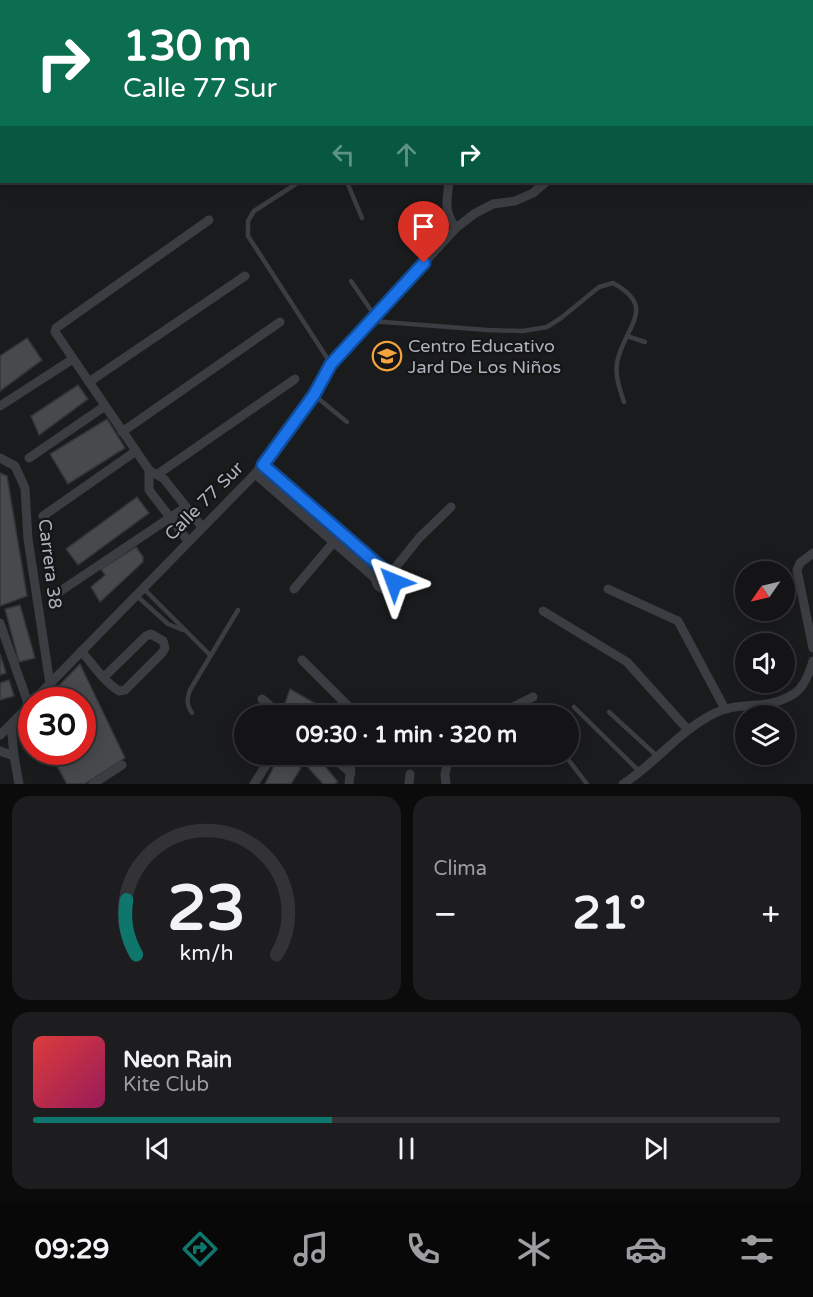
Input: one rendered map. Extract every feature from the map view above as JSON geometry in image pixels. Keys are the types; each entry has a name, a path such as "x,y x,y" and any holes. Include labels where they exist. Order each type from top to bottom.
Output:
{"street":[{"path":"449,183 448,217 456,228"},
{"name":"Calle 77 Sur","path":"47,687 255,474 314,395 331,364 456,228 474,214 493,204 515,201 533,193 545,183"},
{"path":"202,527 164,479 154,472 136,451 55,332 56,327 209,220"},
{"path":"89,382 245,276"},
{"path":"122,432 280,322"},
{"path":"0,406 73,359"},
{"path":"188,541 149,490 154,472 295,379"},
{"path":"29,458 105,406"},
{"path":"43,516 136,451"},
{"name":"Carrera 38","path":"0,458 15,466 25,488 28,539 50,684"},
{"path":"255,474 375,578 379,587 388,588 394,582 388,571 263,465"},
{"path":"56,594 186,507"},
{"path":"375,578 377,574 388,571 451,507"},
{"path":"294,589 333,543"},
{"path":"813,553 800,563 797,570 813,647"},
{"path":"608,589 678,621 725,709"},
{"path":"543,611 627,662 688,730"},
{"path":"0,623 25,687"},
{"path":"81,651 104,677 119,691 125,690 162,653 165,648 163,641 151,634 146,636 104,677"},
{"path":"302,660 347,705"},
{"path":"623,784 688,730 725,709 773,704 797,692 813,661"},
{"path":"516,705 532,697"},
{"path":"262,699 269,705"},
{"name":"Calle 77 Sur","path":"0,735 18,717"},
{"path":"11,724 18,784"},
{"path":"0,751 14,756"},
{"path":"93,784 122,765"},
{"path":"254,784 266,765"},
{"path":"342,765 351,773"},
{"path":"349,784 351,765"},
{"path":"446,784 447,765"}],"lane":[{"path":"297,183 254,211 248,221 248,236 331,364"},
{"path":"347,183 362,219"},
{"path":"351,281 373,319 487,330 523,331 546,327 561,318 599,287 613,283 629,292 635,306 635,320 618,357 616,375 624,402"},
{"path":"627,336 645,342"},
{"path":"314,395 347,422"},
{"path":"140,591 168,624 185,631"},
{"path":"140,591 210,655"},
{"path":"192,713 187,699 190,690 238,610"},
{"path":"579,712 640,772"},
{"path":"609,712 658,757"},
{"path":"573,765 588,784"}],"building":[{"path":"27,338 42,360 0,391 0,356"},
{"path":"78,385 88,399 39,435 31,416"},
{"path":"107,419 125,448 68,484 50,454"},
{"path":"0,473 7,476 27,596 0,606"},
{"path":"137,497 149,513 78,565 66,549"},
{"path":"136,547 143,557 143,562 100,602 91,587 105,575 101,569"},
{"path":"20,605 35,658 19,662 5,609"},
{"path":"0,654 6,673 0,675"},
{"path":"80,664 91,687 58,687"},
{"path":"9,680 14,696 0,700 0,683"},
{"path":"290,689 318,705 284,705"},
{"path":"96,697 125,758 85,784 67,784 56,765 96,765"},
{"path":"274,765 296,765 301,768 291,784 265,784"},
{"path":"306,765 324,765 338,782 323,784"}],"place":[{"name":"Centro Educativo Jard De Los Niños","path":"387,356"}],"route":[{"path":"394,582 391,573 384,570 263,465 314,395 331,364 424,263"}]}
